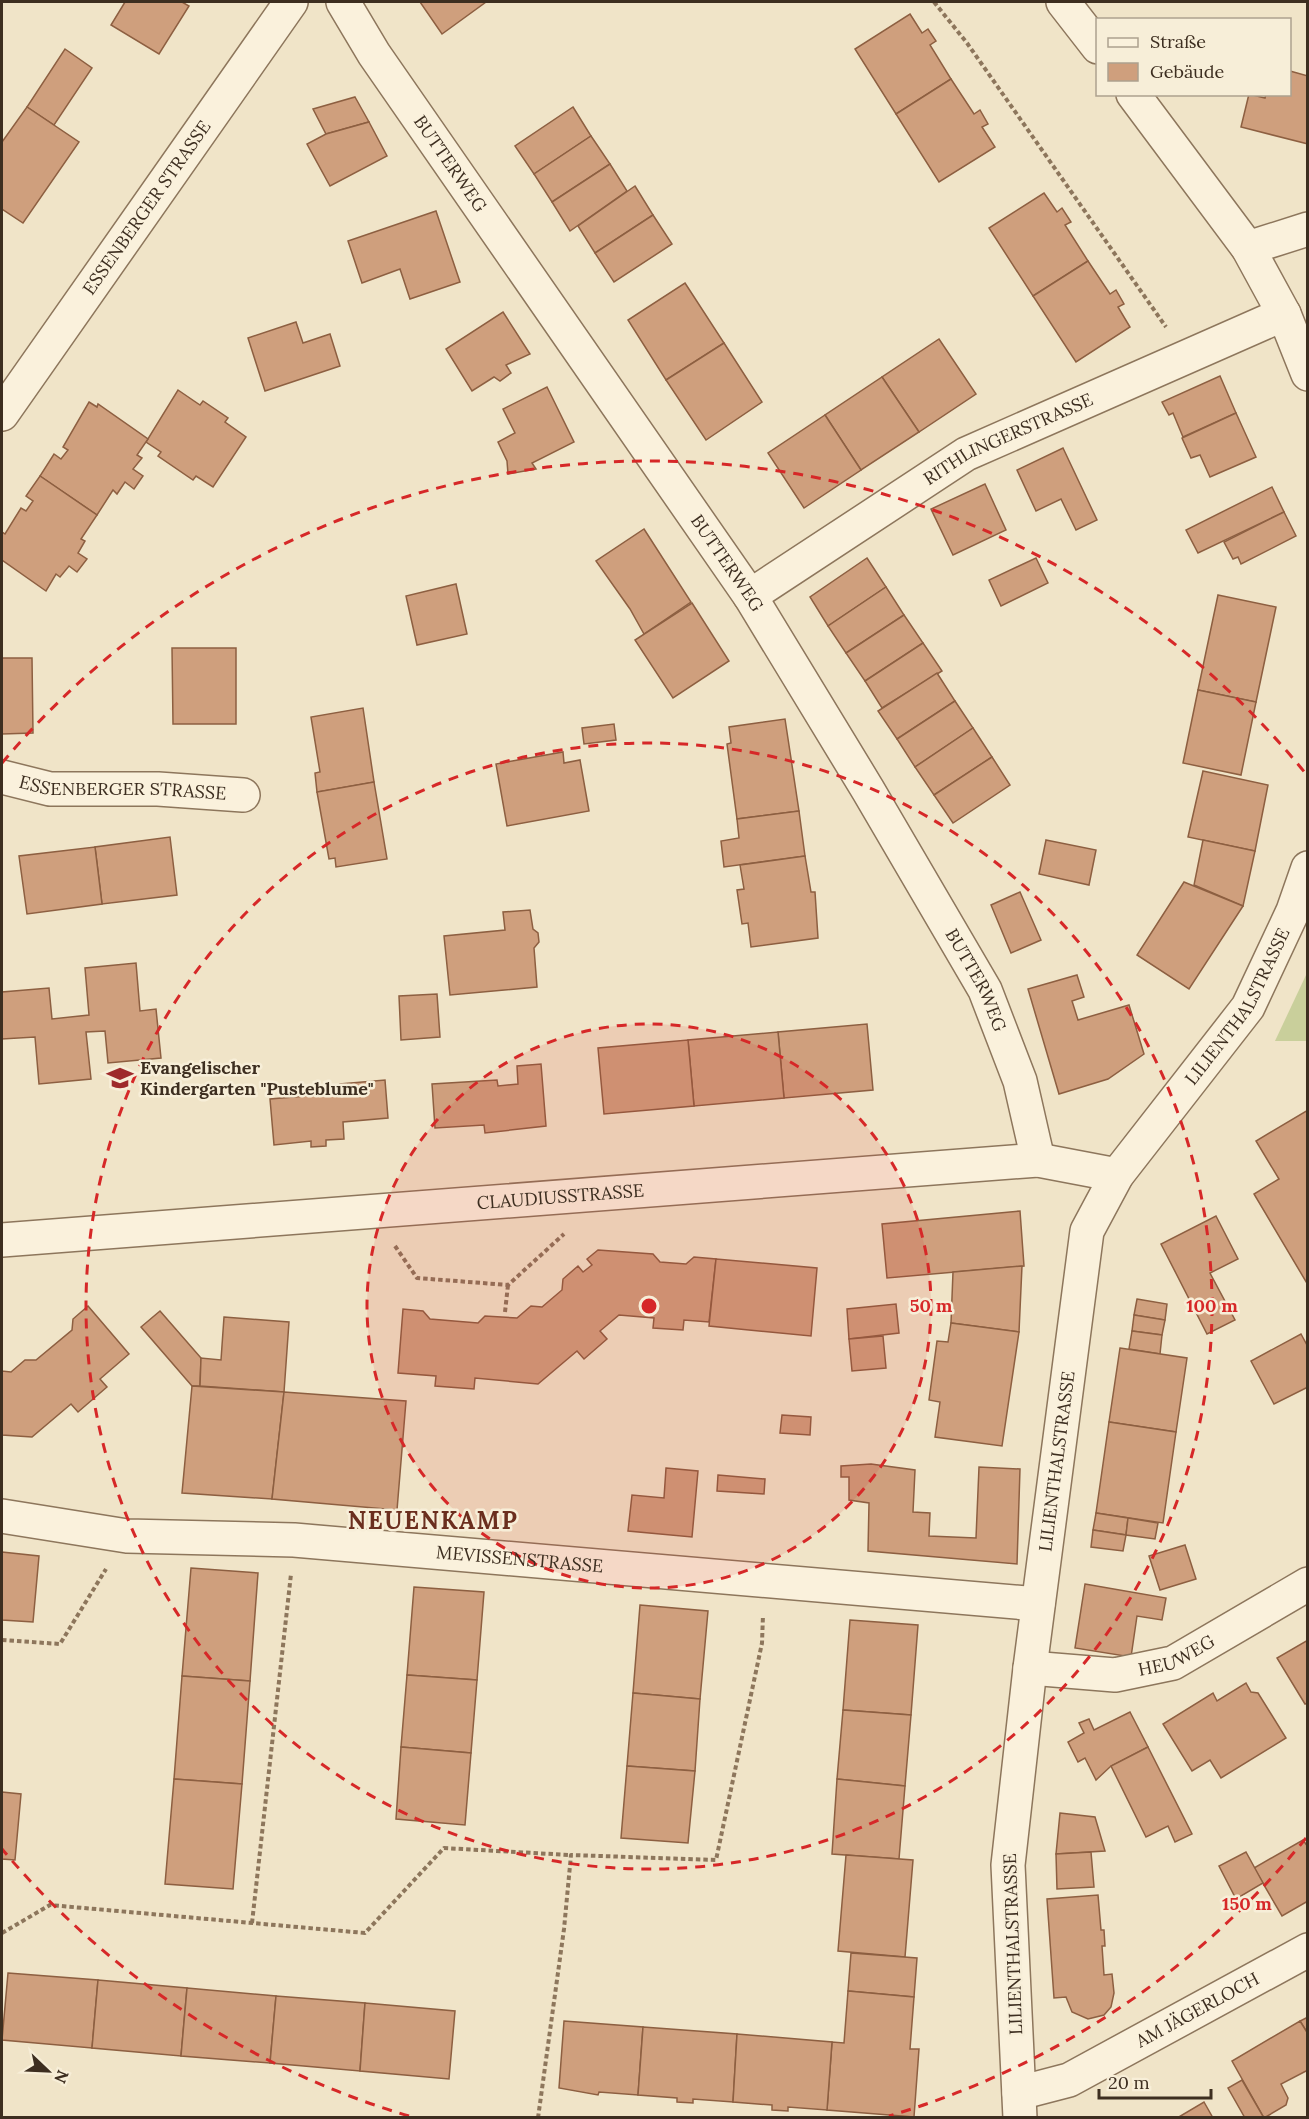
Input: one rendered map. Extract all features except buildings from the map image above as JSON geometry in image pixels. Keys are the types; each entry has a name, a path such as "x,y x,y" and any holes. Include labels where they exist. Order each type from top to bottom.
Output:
{"street":[{"name":"ESSENBERGER STRASSE","path":"2,414 291,2"},
{"name":"BUTTERWEG","path":"343,2 374,54 750,596 985,990 1020,1081 1038,1161"},
{"path":"1063,2 1096,44"},
{"path":"1134,96 1248,248 1284,314 1308,374"},
{"path":"1248,248 1308,229"},
{"name":"RITHLINGERSTRASSE","path":"750,596 966,454 1284,314"},
{"name":"ESSENBERGER STRASSE","path":"2,777 50,789 158,789 243,795"},
{"name":"LILIENTHALSTRASSE","path":"1019,2105 1008,1865 1030,1668 1087,1231 1117,1176 1248,1007 1293,910 1308,868"},
{"name":"CLAUDIUSSTRASSE","path":"2,1240 1038,1161 1117,1176"},
{"name":"MEVISSENSTRASSE","path":"2,1516 127,1536 294,1540 1038,1604"},
{"name":"HEUWEG","path":"1030,1668 1115,1675 1173,1663 1308,1584"},
{"name":"AM JÄGERLOCH","path":"1019,2105 1308,1950"}],"path":[{"path":"934,2 967,43 1187,357"},
{"path":"370,1211 417,1278 508,1284"},
{"path":"505,1312 508,1284 565,1232"},
{"path":"2,1640 60,1644 127,1536"},
{"path":"252,1923 294,1540"},
{"path":"2,1933 50,1905 365,1933 444,1848 716,1860 762,1643 765,1581"},
{"path":"538,2118 564,1929 570,1855"}],"green space":[{"path":"1307,973 1307,1041 1275,1041"}],"place":[{"name":"Evangelischer Kindergarten \"Pusteblume\"","path":"120,1078"}],"district":[{"name":"NEUENKAMP","path":"433,1521"}]}
